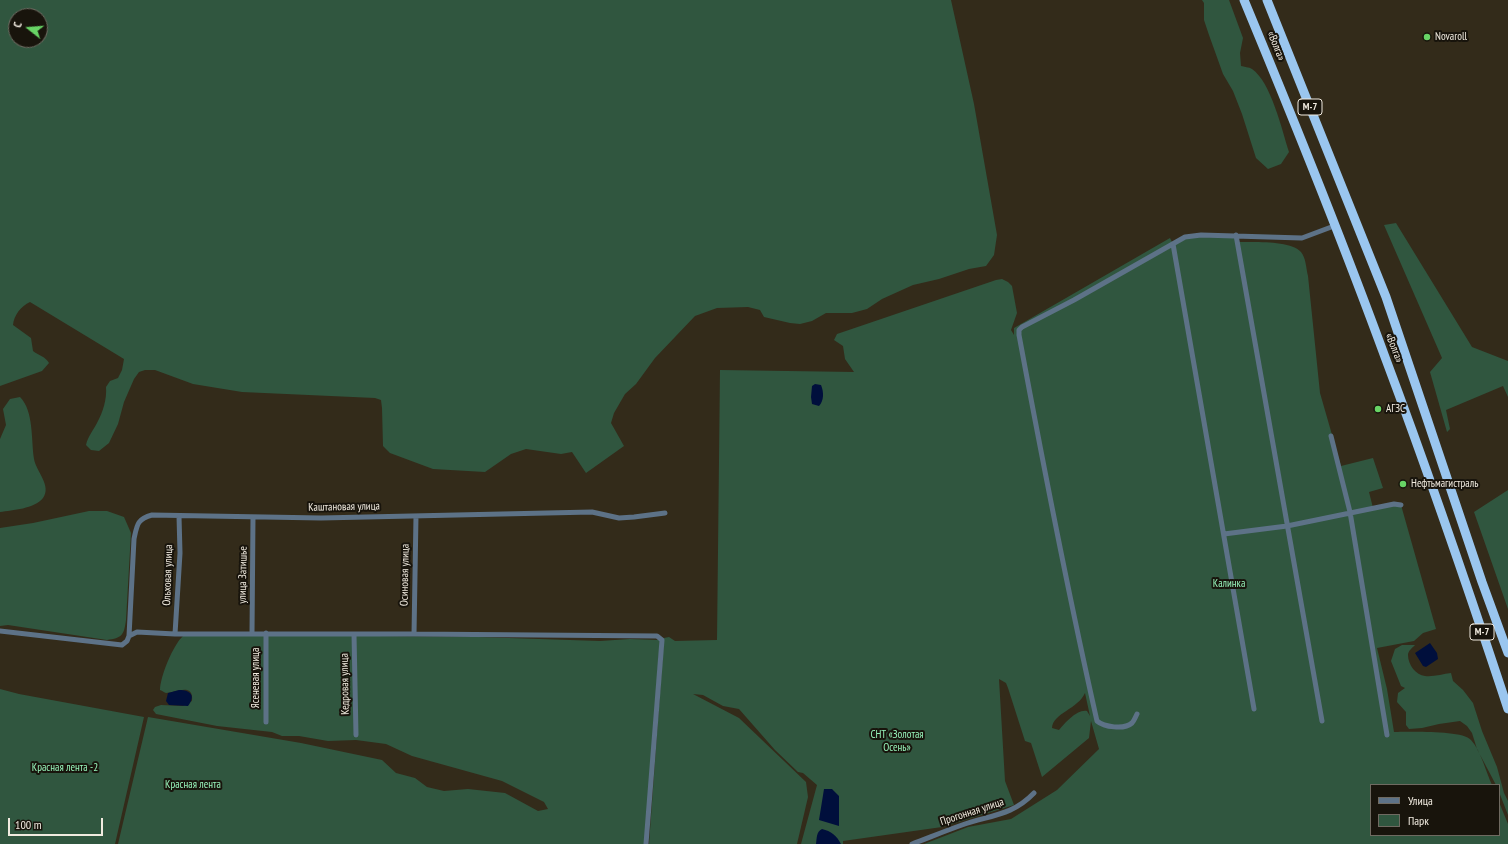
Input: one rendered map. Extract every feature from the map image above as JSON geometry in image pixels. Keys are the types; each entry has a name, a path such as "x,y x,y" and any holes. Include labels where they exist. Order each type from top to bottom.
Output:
{"highway":[{"name":"«Волга»","path":"1244,0 1385,358 1456,554 1508,709"},
{"name":"«Волга»","path":"1267,0 1386,297 1482,582 1508,653"}],"street":[{"path":"1137,714 1131,724 1126,726 1108,727 1097,721 1057,530 1020,343 1019,330 1185,237 1201,234 1302,238 1334,226"},
{"path":"1236,235 1322,722"},
{"path":"1173,244 1254,709"},
{"path":"1331,436 1350,512 1387,735"},
{"path":"1224,534 1287,526 1350,512 1394,504 1401,505"},
{"name":"Каштановая улица","path":"129,636 134,539 137,525 144,517 321,518 592,512 619,518 634,518 665,512"},
{"name":"Ольховая улица","path":"176,634 180,553 179,516"},
{"name":"Осиновая улица","path":"414,634 416,516"},
{"name":"улица Затишье","path":"252,633 253,517"},
{"path":"0,631 122,645 126,642 129,636 137,632 176,634 266,633 657,636 662,640 646,844"},
{"name":"Ясеневая улица","path":"266,633 266,722"},
{"name":"Кедровая улица","path":"354,634 356,735"},
{"name":"Прогонная улица","path":"912,844 963,825 1010,811 1021,805 1034,792"}],"green space":[{"path":"0,0 951,0 974,104 997,235 994,255 986,266 969,269 939,279 913,285 882,299 867,309 852,313 826,313 812,321 800,324 764,317 760,310 748,307 717,308 695,316 655,358 636,384 625,394 614,413 611,423 624,446 586,473 572,452 561,454 526,449 511,454 485,472 433,469 390,453 383,446 381,400 375,398 242,392 193,384 155,370 145,370 139,372 134,379 124,402 118,424 109,443 99,451 91,450 86,445 103,410 106,387 110,381 118,378 122,370 124,359 30,302 18,311 13,325 31,338 33,351 48,361 49,363 42,371 0,386"},
{"path":"1202,0 1229,0 1243,38 1240,53 1241,66 1251,68 1259,75 1270,95 1279,119 1289,152 1281,164 1268,169 1256,158 1242,114 1233,91 1223,74 1209,35 1204,20 1204,3"},
{"path":"1396,223 1472,347 1508,361 1508,397 1503,386 1446,410 1450,429 1447,432 1430,372 1442,358 1384,225"},
{"path":"1236,235 1237,242 1261,242 1289,245 1296,248 1303,254 1308,276 1320,393 1341,466 1373,458 1383,488 1369,492 1373,508 1401,505 1436,629 1423,633 1414,641 1377,648 1387,689 1394,732 1435,732 1466,737 1471,740 1478,750 1492,784 1370,784 1370,836 1500,836 1500,804 1508,824 1508,844 924,844 968,827 1011,819 1057,790 1099,749 1091,721 1089,738 1042,777 1031,743 1025,741 1006,683 999,679 1005,781 1014,805 942,827 843,841 843,844 801,844 817,785 803,773 798,772 775,750 739,709 723,706 703,695 693,694 739,718 806,782 808,797 797,844 649,844 664,638 669,637 675,641 717,640 720,370 854,372 845,359 843,346 834,340 837,334 1002,279 1012,286 1017,313 1011,330 1014,335 1014,328 1170,238 1173,244 1185,237","holes":["1085,693 1090,716 1087,711 1075,714 1059,730 1052,728 1053,723 1057,718 1077,703"]},
{"path":"20,397 28,410 35,464 43,478 46,489 43,498 34,505 0,512 0,439 6,425 3,409 10,399"},
{"path":"1508,490 1508,609 1474,512"},
{"path":"89,511 107,511 124,517 131,533 126,620 121,635 119,637 107,640 8,625 0,626 0,528 33,523"},
{"name":"Красная лента","path":"274,635 478,637 600,641 630,639 660,640 645,844 118,844 148,717 301,743 382,760 396,773 415,778 427,787 444,791 468,789 505,793 538,811 548,809 544,802 502,781 412,756 386,744 356,740 328,741 299,736 282,736 272,732 217,726 156,714 153,710 155,707 161,705 183,706 192,701 192,695 187,690 166,693 160,690 162,677 168,662 175,646 183,636"},
{"path":"1402,645 1415,645 1409,651 1408,659 1416,672 1428,676 1451,673 1453,681 1463,690 1473,703 1508,801 1508,815 1500,795 1500,784 1495,784 1477,749 1472,733 1467,726 1460,721 1409,729 1406,725 1406,712 1397,702 1398,693 1405,688 1401,686 1391,661 1395,649"},
{"name":"Красная лента -2","path":"0,689 19,694 144,717 115,844 0,844"}],"water":[{"path":"815,384 821,385 823,391 823,399 819,406 812,404 812,386"},
{"path":"1430,643 1437,653 1438,659 1426,667 1423,666 1415,653"},
{"path":"179,690 187,691 191,694 192,699 188,706 169,705 166,701 168,693"},
{"path":"824,789 832,789 839,796 839,826 819,820"},
{"path":"822,829 833,834 841,844 816,844 818,833"}],"place":[{"name":"Novaroll","path":"1427,37"},
{"name":"АГЗС","path":"1378,409"},
{"name":"Нефтьмагистраль","path":"1403,484"}],"park label":[{"name":"Калинка","path":"1229,584"},
{"name":"СНТ «Золотая Осень»","path":"897,741"}]}
